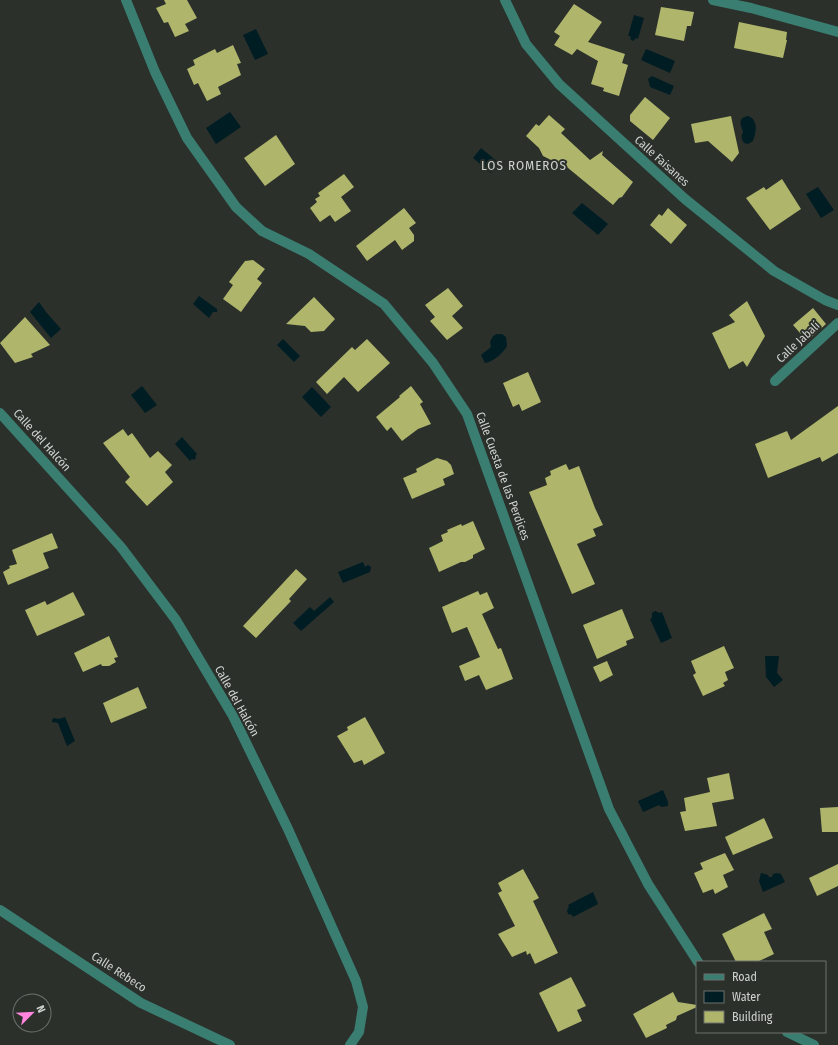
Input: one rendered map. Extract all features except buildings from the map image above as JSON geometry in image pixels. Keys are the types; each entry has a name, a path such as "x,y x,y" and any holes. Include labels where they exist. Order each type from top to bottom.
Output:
{"street":[{"name":"Calle Cuesta de las Perdices","path":"126,0 156,72 187,138 236,207 262,231 309,254 384,304 433,363 467,414 609,808 648,884 697,961"},
{"name":"Calle Faisanes","path":"505,0 526,44 559,84 616,137 685,199 774,271 825,300 838,305"},
{"path":"713,0 751,8 838,32"},
{"name":"Calle Jabalí","path":"775,381 838,323"},
{"name":"Calle del Halcón","path":"0,413 121,547 176,620 233,716 288,829 356,981 363,1007 359,1032 350,1045"},
{"name":"Calle Rebeco","path":"0,910 141,1003 230,1045"},
{"path":"790,1033 814,1045"}],"water":[{"path":"634,15 644,18 638,39 636,38 633,41 631,40 630,36 628,36"},
{"path":"256,29 268,54 255,60 243,35"},
{"path":"646,49 675,61 670,73 641,60"},
{"path":"652,76 674,86 670,95 650,87 648,79"},
{"path":"230,112 241,127 216,144 206,128"},
{"path":"748,116 754,120 756,127 753,141 748,144 744,143 742,138 743,132 741,120 742,118"},
{"path":"481,148 499,163 491,173 473,158"},
{"path":"818,187 834,210 821,218 806,194"},
{"path":"582,203 608,224 598,235 572,213"},
{"path":"199,296 217,309 217,312 213,312 209,318 193,304"},
{"path":"39,302 61,329 51,338 30,312"},
{"path":"502,334 506,337 507,346 498,357 485,363 481,355 491,347 490,342 493,336"},
{"path":"283,339 300,356 294,362 277,345"},
{"path":"142,386 157,405 145,413 131,395"},
{"path":"312,387 331,407 321,417 302,397"},
{"path":"182,437 197,454 195,460 192,459 190,461 175,444"},
{"path":"363,562 365,567 368,565 371,567 370,572 343,583 338,572"},
{"path":"330,597 334,602 301,631 293,623 310,607 314,611"},
{"path":"655,611 660,613 662,612 672,638 661,643 650,619 652,618 652,613"},
{"path":"765,656 779,656 777,673 783,680 774,687 766,677"},
{"path":"65,717 75,741 67,746 58,723 52,722 54,718 59,719"},
{"path":"663,790 668,806 661,807 659,805 643,812 638,801"},
{"path":"761,873 768,875 769,877 772,877 773,874 777,873 781,874 785,882 763,892 759,881"},
{"path":"593,892 598,904 573,917 572,915 568,914 568,905"}],"district":[{"name":"LOS ROMEROS","path":"524,165"}]}
